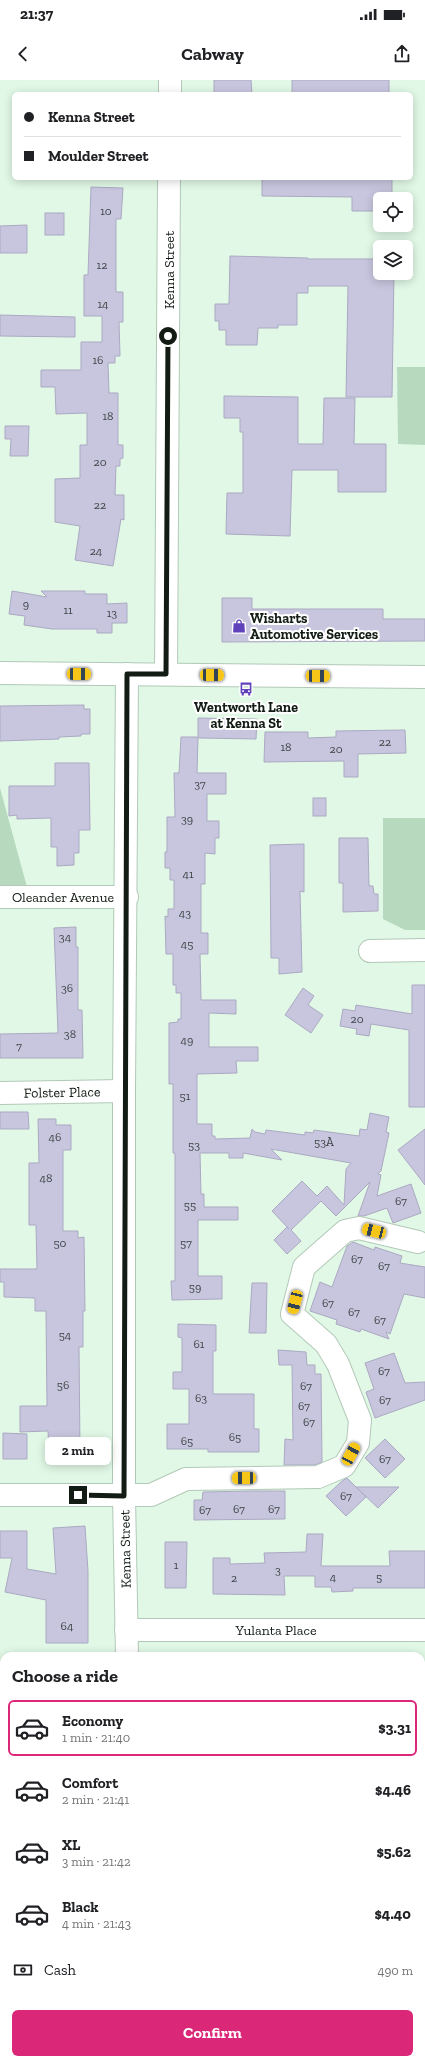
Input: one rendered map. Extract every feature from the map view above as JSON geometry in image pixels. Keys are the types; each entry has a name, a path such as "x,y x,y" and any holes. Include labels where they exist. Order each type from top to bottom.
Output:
{"street":[{"path":"170,80 170,92"},
{"name":"Kenna Street","path":"166,674 169,180"},
{"path":"0,673 425,677"},
{"name":"Kenna Street","path":"127,674 127,897 124,1091 124,1496 127,1652"},
{"name":"Oleander Avenue","path":"0,897 127,897"},
{"path":"370,951 425,950"},
{"name":"Folster Place","path":"0,1093 124,1091"},
{"path":"0,1495 151,1495 186,1479 318,1477 344,1466 358,1443 360,1420 338,1364 326,1344 292,1314 304,1267 345,1231 359,1228 418,1242"},
{"name":"Yulanta Place","path":"126,1630 425,1630"}],"green space":[{"path":"397,367 425,367 425,445 398,444"},
{"path":"0,788 27,887 0,888"},
{"path":"383,818 425,818 425,930 405,930 383,919"}],"building":[{"path":"214,80 251,80 252,92 214,92"},
{"path":"292,80 389,80 389,92 292,92"},
{"path":"262,180 392,180 392,192 373,192 373,211 352,211 352,197 262,196"},
{"path":"91,187 123,188 121,219 116,219 116,292 123,292 123,322 119,322 120,356 115,356 115,363 108,363 109,393 118,393 118,445 123,445 123,458 120,459 120,466 116,466 115,495 124,495 124,520 121,519 113,566 75,560 80,526 55,522 55,479 80,478 80,445 87,445 87,413 56,414 55,387 41,387 41,370 81,370 81,342 102,342 102,316 84,316 84,275 88,275"},
{"path":"45,213 64,213 64,235 45,235"},
{"path":"27,225 27,253 0,253 0,226"},
{"path":"230,256 308,259 373,259 373,280 394,280 392,397 346,397 348,286 308,286 308,293 297,293 297,325 278,325 278,328 258,328 257,345 226,345 226,330 219,330 219,321 215,321 215,304 229,304"},
{"path":"0,315 75,317 75,337 0,336"},
{"path":"224,396 298,397 298,444 323,444 324,398 355,398 354,444 386,444 386,492 338,492 338,470 292,470 290,536 226,534 227,493 243,493 243,432 240,432 240,418 224,418"},
{"path":"5,426 29,426 28,456 10,456 11,439 5,439"},
{"path":"12,591 47,597 41,591 85,591 85,594 107,594 107,604 127,603 127,623 112,623 112,633 97,633 97,629 52,629 24,625 25,616 9,614"},
{"path":"222,598 252,598 252,609 383,609 383,619 425,619 425,641 222,642"},
{"path":"84,705 84,709 90,709 90,734 59,737 59,739 0,741 0,706"},
{"path":"198,718 257,719 256,739 198,738 197,773 226,773 226,794 207,794 207,821 219,821 219,838 215,838 215,854 205,853 205,884 201,884 201,933 208,933 208,954 200,954 201,1000 236,1000 236,1014 209,1013 209,1047 258,1047 258,1061 236,1061 237,1073 197,1074 197,1124 212,1124 212,1136 215,1136 215,1139 250,1138 252,1129 255,1132 265,1134 266,1130 305,1135 305,1132 313,1133 314,1130 359,1136 360,1129 367,1130 370,1113 389,1117 386,1132 389,1133 381,1171 378,1174 381,1175 377,1196 411,1184 421,1213 393,1223 387,1208 364,1216 358,1216 370,1182 336,1216 321,1201 291,1230 301,1241 287,1254 274,1240 287,1227 289,1229 272,1211 302,1181 317,1196 327,1186 344,1205 346,1169 351,1163 271,1149 282,1160 243,1153 243,1158 229,1158 229,1153 200,1153 201,1194 204,1194 204,1207 238,1207 238,1220 198,1220 198,1276 222,1276 222,1299 172,1300 171,1281 175,1281 175,1153 173,1153 173,1084 169,1084 169,1023 178,1022 178,1019 181,1019 181,993 176,993 176,985 173,985 173,954 166,954 165,916 168,917 168,909 174,909 174,880 170,880 170,868 165,868 165,852 167,852 167,817 175,817 174,773 179,773 181,737 198,737"},
{"path":"405,730 406,753 358,754 358,777 344,777 344,761 264,762 265,732 308,732 308,738 336,737 336,731"},
{"path":"55,763 89,763 90,830 79,830 79,853 74,853 74,865 57,866 57,847 51,847 51,818 17,819 17,815 9,816 9,786 55,786"},
{"path":"313,798 326,798 326,816 313,816"},
{"path":"339,838 368,838 369,886 373,886 374,894 378,894 378,911 343,912 343,883 339,883"},
{"path":"304,844 304,892 300,891 302,972 279,974 279,958 271,958 270,845"},
{"path":"76,927 76,947 78,947 78,1010 82,1010 83,1058 0,1058 0,1034 58,1033 54,928"},
{"path":"412,985 425,985 425,1107 409,1107 409,1030 371,1024 369,1036 356,1034 357,1029 340,1026 343,1009 355,1011 356,1005 412,1014"},
{"path":"303,988 314,996 308,1005 323,1015 311,1033 285,1015"},
{"path":"0,1112 28,1112 29,1129 0,1129"},
{"path":"38,1119 56,1119 56,1125 71,1125 71,1150 63,1150 63,1231 78,1231 78,1238 84,1237 85,1311 83,1311 83,1347 79,1347 80,1450 49,1451 48,1431 20,1432 20,1406 47,1406 46,1311 35,1311 35,1298 4,1297 4,1282 0,1282 0,1269 37,1269 36,1225 29,1225 29,1163 39,1163"},
{"path":"425,1129 425,1185 398,1150"},
{"path":"353,1242 374,1250 375,1247 402,1256 400,1263 425,1267 425,1298 404,1294 390,1334 386,1332 389,1339 361,1329 360,1332 336,1324 337,1320 310,1311 320,1282 332,1287 347,1246"},
{"path":"252,1283 267,1283 266,1333 249,1333"},
{"path":"178,1324 216,1325 216,1351 213,1351 213,1394 254,1394 254,1429 259,1429 259,1452 208,1452 208,1449 167,1449 167,1424 189,1424 189,1389 173,1389 173,1372 182,1372 182,1338 178,1337"},
{"path":"278,1350 306,1352 307,1365 315,1365 315,1374 321,1374 322,1462 315,1465 284,1465 285,1439 293,1440 292,1365 279,1365"},
{"path":"394,1353 405,1383 425,1382 425,1400 375,1418 366,1392 374,1389 365,1363"},
{"path":"3,1433 27,1434 27,1459 3,1459"},
{"path":"385,1439 405,1459 385,1478 365,1458"},
{"path":"347,1478 366,1497 346,1516 326,1496"},
{"path":"356,1487 399,1487 378,1508"},
{"path":"285,1491 285,1519 194,1520 194,1500 202,1500 203,1492"},
{"path":"85,1526 88,1571 88,1643 46,1643 46,1600 5,1592 12,1558 0,1558 0,1531 27,1531 27,1569 56,1574 53,1528"},
{"path":"307,1534 323,1534 321,1566 390,1566 389,1551 425,1551 425,1588 353,1588 353,1591 332,1592 331,1587 315,1587 315,1576 284,1576 285,1595 213,1594 213,1558 230,1558 230,1564 265,1563 264,1553 306,1552"},
{"path":"165,1542 187,1542 186,1588 165,1588"}],"place":[{"name":"Wisharts Automotive Services","path":"239,626"},
{"name":"Wentworth Lane at Kenna St","path":"246,689"}],"route":[{"path":"78,1495 124,1496 124,1091 127,897 127,674 166,674 168,336"}]}
